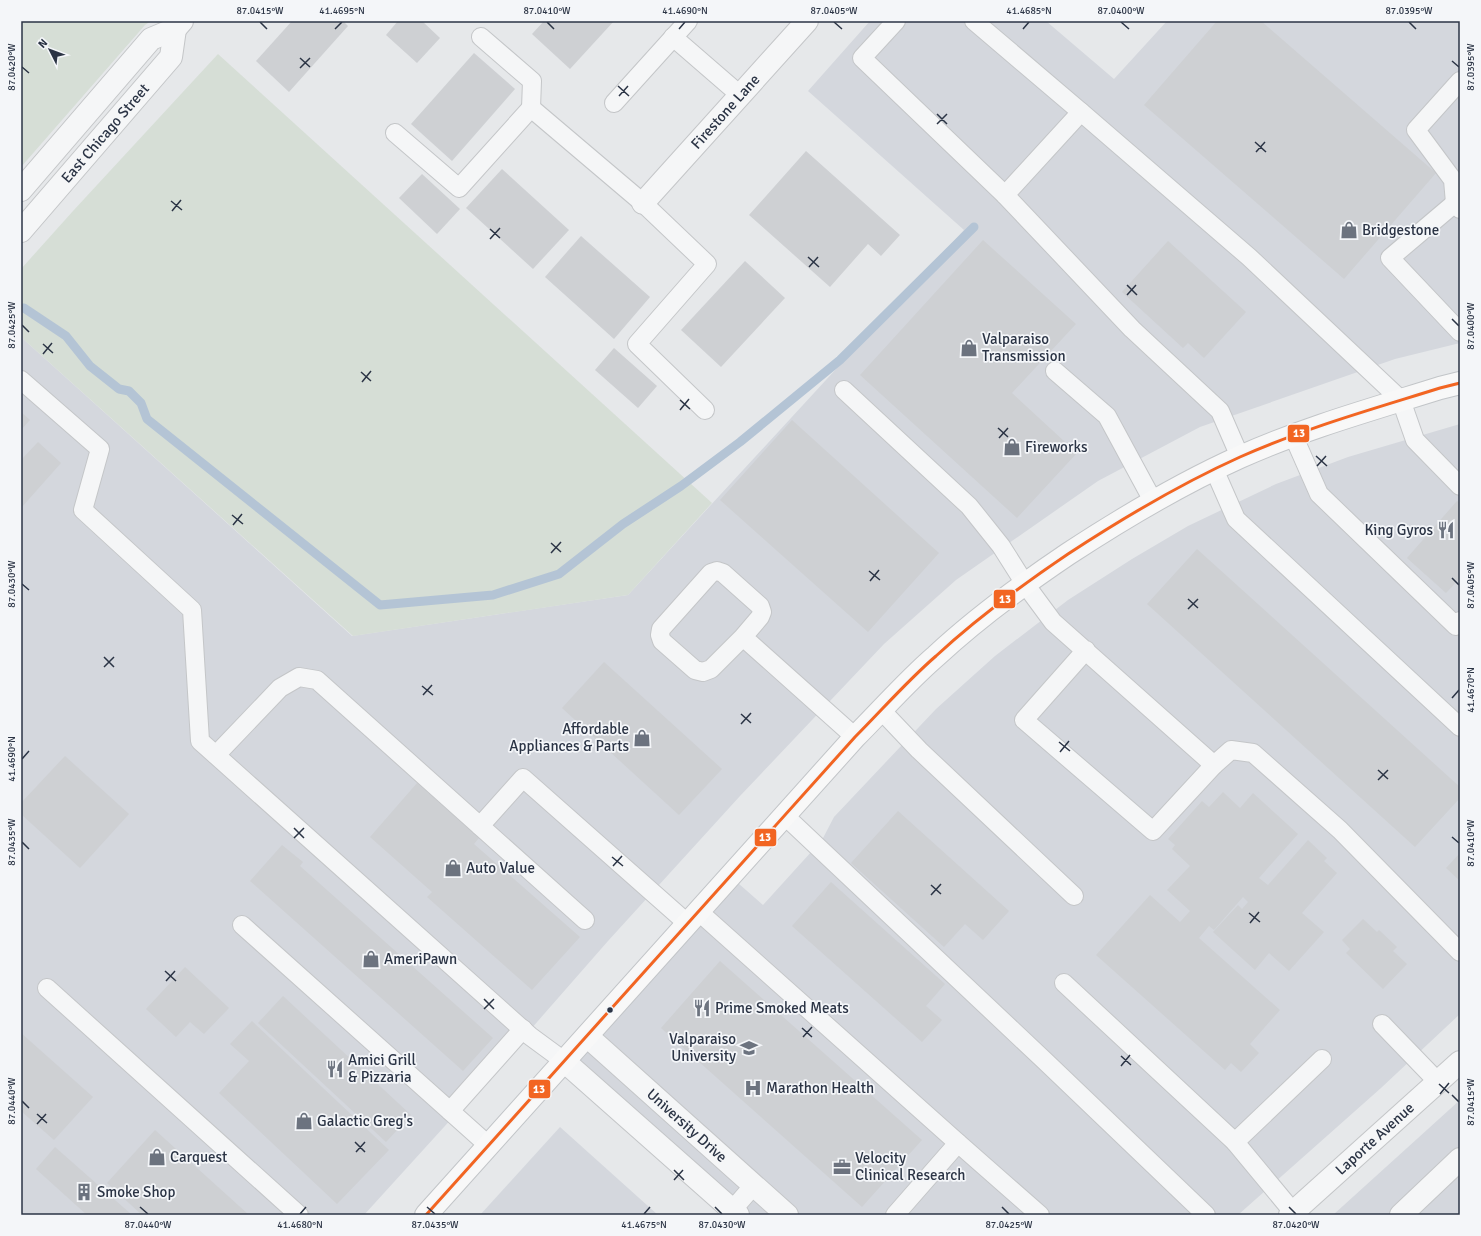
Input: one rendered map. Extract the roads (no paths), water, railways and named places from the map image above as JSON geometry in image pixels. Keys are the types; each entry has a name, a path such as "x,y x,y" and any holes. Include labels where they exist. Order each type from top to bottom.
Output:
{"main road":[{"path":"426,1215 855,737 910,680 992,609 1120,520 1214,469 1292,435 1401,400 1460,383"}],"street":[{"name":"Firestone Lane","path":"644,203 807,21"},
{"name":"East Chicago Street","path":"21,190 151,39 179,25"},
{"name":"East Chicago Street","path":"21,231 171,57 179,25"},
{"name":"University Drive","path":"587,1036 788,1215"},
{"path":"564,1061 733,1213"},
{"name":"Laporte Avenue","path":"1291,1214 1460,1062"},
{"path":"1401,1215 1460,1159"}],"lane":[{"path":"614,103 688,21"},
{"path":"974,21 1249,257 1401,400 1415,440 1460,486"},
{"path":"891,23 862,58 1005,195 1132,330 1220,411 1240,457"},
{"path":"395,133 459,188 531,108 532,81 482,37"},
{"path":"673,37 740,95"},
{"path":"1460,81 1416,130 1453,180 1457,206 1390,258 1460,332"},
{"path":"531,108 644,203 707,264 636,344 706,410"},
{"path":"1005,195 1081,112"},
{"path":"1055,371 1107,416 1153,501"},
{"path":"21,380 100,449 83,510 192,610 200,741 522,1029 564,1061"},
{"path":"844,390 969,506 1001,546 1053,622 1214,765"},
{"path":"1292,435 1319,494 1456,626 1460,621"},
{"path":"1214,469 1236,519 1460,727"},
{"path":"717,571 723,573 760,606 762,612 760,617 743,637 711,669 703,672 695,670 662,641 660,635 661,629 711,573 717,571"},
{"path":"743,637 855,737"},
{"path":"1086,650 1024,720 1153,832 1214,765 1231,750 1253,753 1340,830 1460,952"},
{"path":"216,755 280,688 299,677 317,680 585,920"},
{"path":"881,710 919,750 1074,896"},
{"path":"480,826 524,778 693,917 1040,1215"},
{"path":"784,816 1040,1056 1206,1215"},
{"path":"242,925 488,1146"},
{"path":"1064,983 1235,1142 1291,1214"},
{"path":"47,988 299,1215"},
{"path":"1382,1024 1438,1082"},
{"path":"450,1111 522,1029"},
{"path":"1235,1142 1322,1059"},
{"path":"901,1213 958,1143"},
{"path":"733,1213 754,1185"}],"waterway":[{"path":"24,308 66,336 90,366 119,389 129,391 141,403 147,419 380,605 493,595 559,574 623,524 681,486 740,442 840,360 974,227"}],"place":[{"name":"Bridgestone","path":"1349,230"},
{"name":"Valparaiso Transmission","path":"969,348"},
{"name":"Fireworks","path":"1012,447"},
{"name":"King Gyros","path":"1446,530"},
{"name":"Affordable Appliances & Parts","path":"642,738"},
{"name":"Auto Value","path":"453,868"},
{"name":"AmeriPawn","path":"371,959"},
{"name":"Prime Smoked Meats","path":"702,1008"},
{"name":"Valparaiso University","path":"749,1048"},
{"name":"Amici Grill & Pizzaria","path":"335,1069"},
{"name":"Marathon Health","path":"753,1088"},
{"name":"Galactic Greg's","path":"304,1121"},
{"name":"Carquest","path":"157,1157"},
{"name":"Velocity Clinical Research","path":"842,1167"},
{"name":"Smoke Shop","path":"84,1192"}]}
